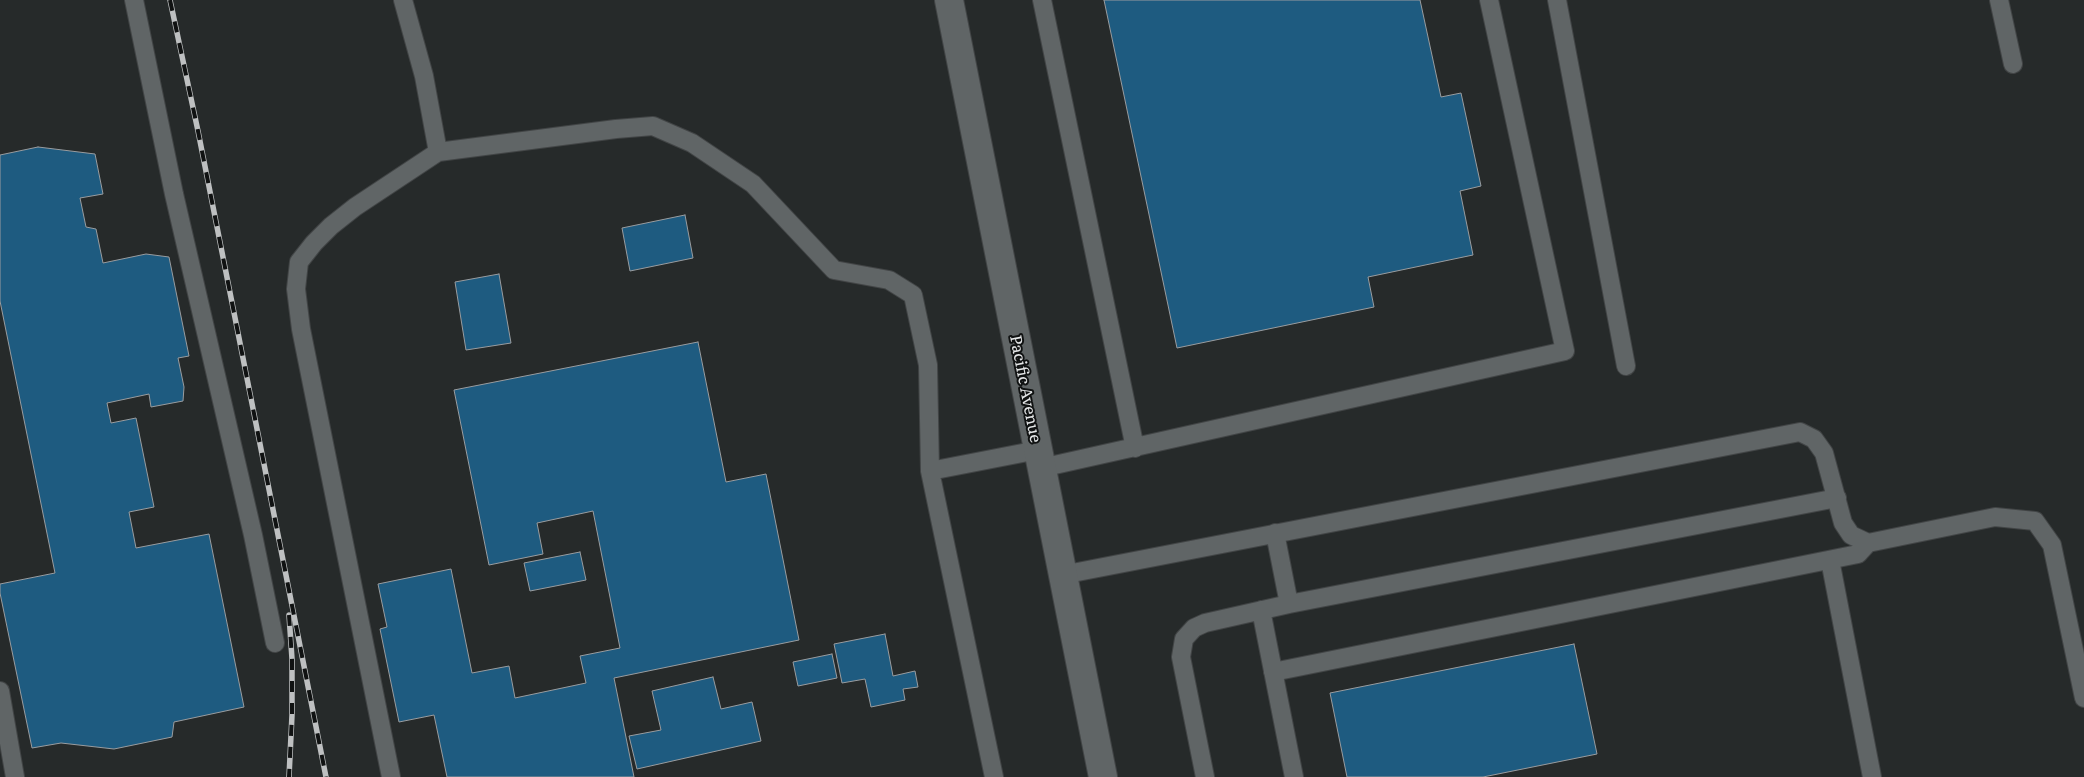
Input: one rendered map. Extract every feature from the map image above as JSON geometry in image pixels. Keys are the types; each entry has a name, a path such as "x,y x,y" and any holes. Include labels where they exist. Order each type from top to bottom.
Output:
{"street":[{"name":"Pacific Avenue","path":"949,0 1103,777"}],"lane":[{"path":"134,0 174,194 253,535 274,643"},
{"path":"403,0 424,76 438,152"},
{"path":"1042,0 1135,448"},
{"path":"930,471 1135,448 1565,352 1489,0"},
{"path":"1557,0 1626,366"},
{"path":"1999,0 2013,64"},
{"path":"390,777 301,329 296,289 299,262 331,226 438,152 616,128 653,126 692,143 753,184 834,270 889,280 913,296 928,366 930,471 994,777"},
{"path":"1062,575 1800,432 1814,439 1824,453 1843,523 1851,535 1868,543"},
{"path":"1205,777 1182,658 1184,640 1194,628 1205,623 1289,604 1837,498"},
{"path":"1273,672 1858,554 1868,543 1995,517 2035,521 2052,545 2084,698"},
{"path":"1275,533 1289,604"},
{"path":"1830,560 1872,777"},
{"path":"1261,610 1294,777"},
{"path":"0,691 15,777"}],"building":[{"path":"1104,0 1420,0 1441,97 1461,93 1481,186 1460,191 1473,255 1368,277 1374,307 1177,348"},
{"path":"38,147 95,154 103,194 80,198 86,227 96,229 103,263 146,254 169,257 189,356 178,358 184,387 183,401 151,407 149,394 107,403 111,423 136,418 154,507 129,512 136,548 209,534 244,707 174,722 172,737 114,749 61,743 32,748 0,593 0,584 55,573 0,301 0,155"},
{"path":"685,215 693,258 630,271 622,228"},
{"path":"499,274 511,343 466,350 455,282"},
{"path":"698,342 726,482 766,474 799,640 614,678 634,777 447,777 434,715 399,722 380,629 387,627 378,584 451,569 472,673 509,666 515,698 586,683 580,656 620,648 593,511 537,523 543,554 489,565 454,390"},
{"path":"580,552 586,580 530,591 524,563"},
{"path":"885,634 893,676 915,671 918,687 903,689 905,700 871,707 865,679 842,683 834,644"},
{"path":"1574,644 1597,754 1483,777 1347,777 1330,693"},
{"path":"832,654 837,678 798,686 793,662"},
{"path":"713,677 721,709 752,702 761,741 637,769 629,736 661,730 652,691"}],"railway":[{"path":"170,0 198,131 326,777"},
{"path":"289,615 292,659 289,777"}]}
